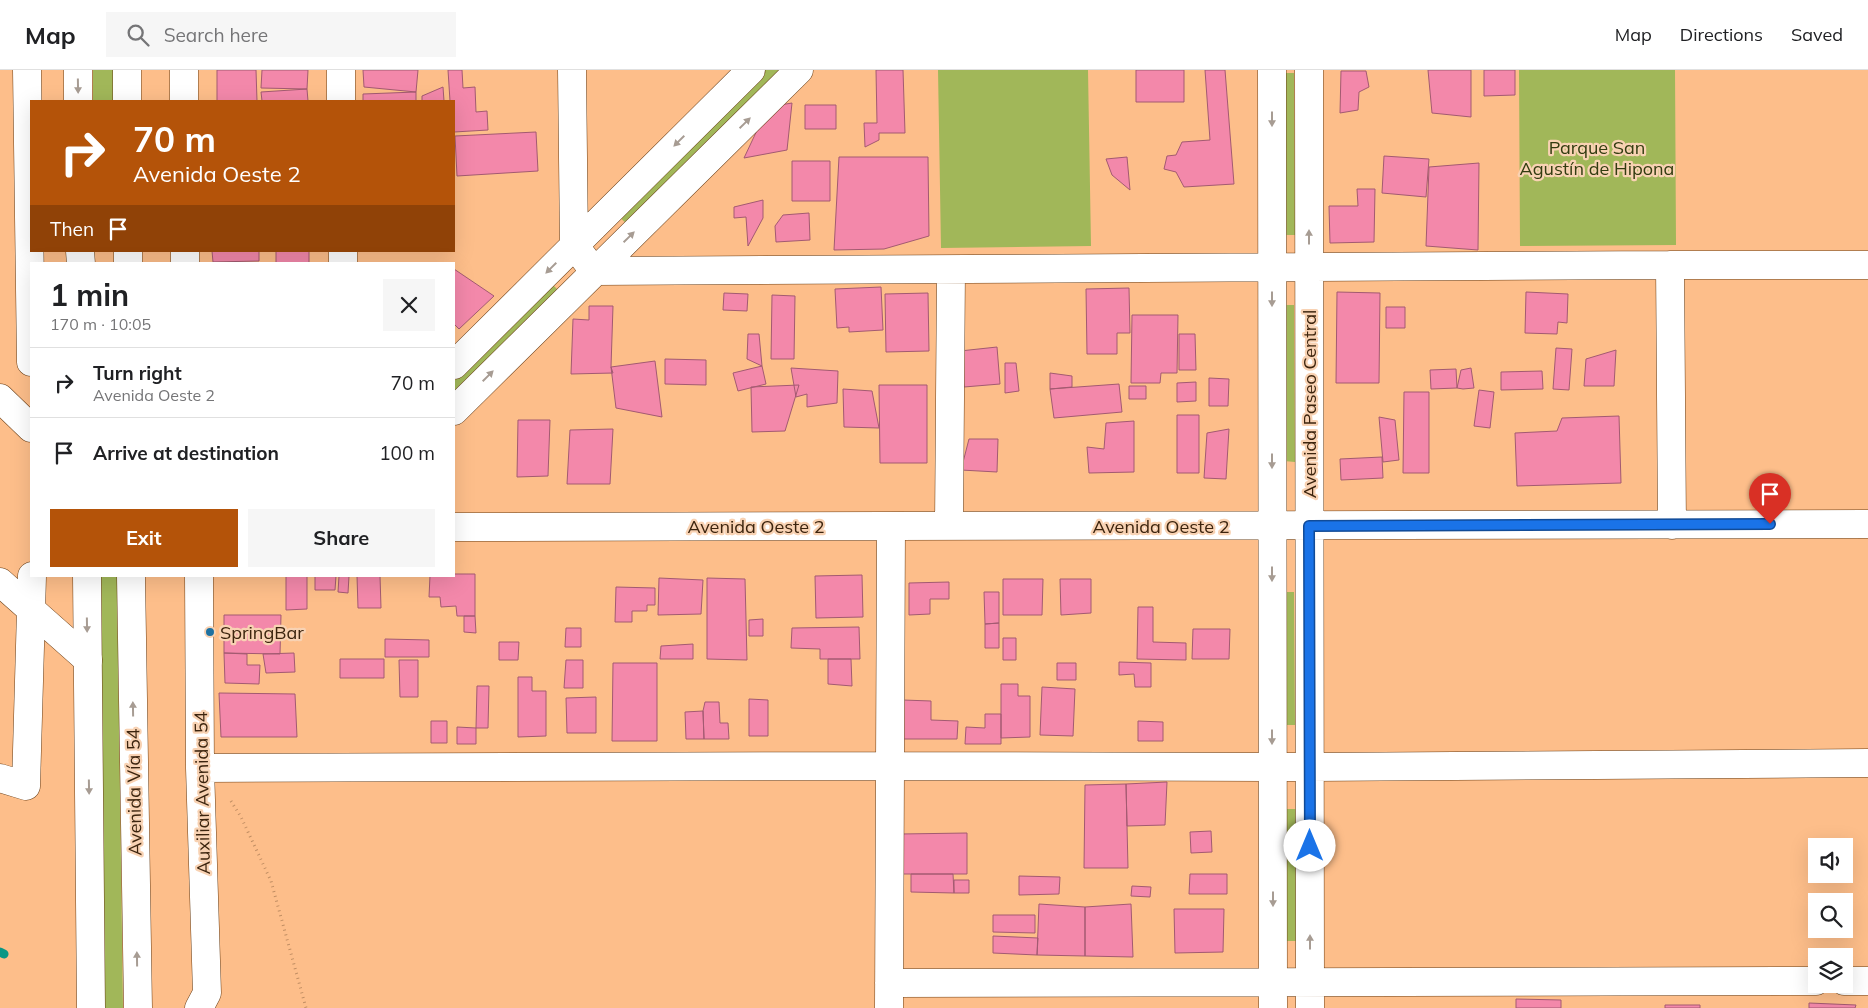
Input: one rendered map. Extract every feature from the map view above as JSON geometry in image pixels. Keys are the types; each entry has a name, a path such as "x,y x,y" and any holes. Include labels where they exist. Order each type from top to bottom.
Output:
{"street":[{"path":"27,70 30,289"},
{"path":"78,70 78,100"},
{"path":"127,70 127,100"},
{"path":"184,70 184,100"},
{"path":"341,70 342,100"},
{"path":"572,70 574,245 594,271"},
{"path":"455,364 751,70"},
{"path":"455,409 799,70"},
{"path":"1272,70 1273,996"},
{"name":"Avenida Paseo Central","path":"1309,70 1310,995"},
{"path":"1670,265 1672,524"},
{"path":"594,271 1868,265"},
{"path":"949,526 951,270"},
{"path":"0,398 30,427"},
{"name":"Avenida Oeste 2","path":"455,527 1868,524"},
{"path":"892,526 889,996 1273,996 1808,981"},
{"path":"0,778 26,786 32,577"},
{"path":"87,577 91,1008"},
{"name":"Avenida Vía 54","path":"131,577 138,1008"},
{"name":"Auxiliar Avenida 54","path":"198,1008 208,993 206,768 199,577"},
{"path":"0,582 88,660"},
{"path":"206,768 1310,767 1868,763"},
{"path":"1853,981 1868,981"}],"path":[{"path":"206,768 241,817 271,881 306,1008"}],"green space":[{"path":"93,70 115,70 115,100 93,100"},
{"path":"765,70 783,70 627,224 618,216"},
{"path":"938,70 1088,70 1091,246 941,248"},
{"name":"Parque San Agustín de Hipona","path":"1519,70 1675,70 1676,245 1520,246"},
{"path":"1284,73 1294,73 1295,235 1284,235"},
{"path":"551,283 558,290 455,394 455,380"},
{"path":"1284,305 1294,305 1295,462 1284,461"},
{"path":"100,577 117,577 123,1008 105,1008"},
{"path":"1284,592 1294,592 1295,725 1285,725"},
{"path":"1285,809 1296,809 1296,941 1285,941"}],"building":[{"path":"217,70 256,70 257,100 217,100"},
{"path":"262,70 308,70 307,89 261,88"},
{"path":"363,70 418,70 416,92 364,87"},
{"path":"448,70 462,70 463,88 475,87 476,112 487,111 488,130 455,132 455,100 450,100"},
{"path":"876,70 903,70 905,133 879,133 879,140 865,147 864,123 877,123"},
{"path":"1136,70 1184,70 1184,102 1136,102"},
{"path":"1205,70 1225,70 1234,184 1184,187 1176,172 1164,169 1167,156 1176,155 1182,142 1210,140"},
{"path":"1428,70 1471,70 1471,117 1432,113"},
{"path":"1484,70 1515,70 1515,95 1484,96"},
{"path":"1341,71 1366,71 1369,87 1359,92 1358,110 1340,113"},
{"path":"443,87 444,100 422,100 422,96"},
{"path":"307,89 308,100 262,100 261,92"},
{"path":"416,92 416,100 363,100 363,94"},
{"path":"792,103 787,150 744,158 768,107"},
{"path":"805,105 836,105 836,129 805,129"},
{"path":"536,132 538,171 457,176 455,136"},
{"path":"1384,156 1429,159 1426,197 1382,193"},
{"path":"839,157 928,157 929,236 884,249 834,250"},
{"path":"1127,157 1130,190 1112,175 1106,159"},
{"path":"792,161 830,161 830,201 792,201"},
{"path":"1479,163 1478,250 1426,246 1429,167"},
{"path":"1357,189 1375,189 1374,242 1330,243 1329,206 1358,206"},
{"path":"763,200 763,218 748,246 746,217 734,218 734,207"},
{"path":"809,213 810,240 776,242 775,226 783,215"},
{"path":"212,252 259,252 259,261 213,262"},
{"path":"276,252 309,252 309,262 276,262"},
{"path":"455,270 494,296 459,329 455,325"},
{"path":"881,287 883,330 849,332 849,327 837,328 835,289"},
{"path":"1129,288 1130,333 1117,333 1117,354 1087,354 1086,289"},
{"path":"1337,292 1380,293 1379,383 1336,383"},
{"path":"1526,292 1568,294 1567,323 1558,322 1557,334 1525,333"},
{"path":"724,293 748,294 747,311 723,310"},
{"path":"928,293 929,351 886,352 885,294"},
{"path":"772,295 795,296 794,359 771,359"},
{"path":"589,306 613,306 611,367 613,373 571,374 573,319 589,320"},
{"path":"1386,307 1405,307 1405,328 1386,328"},
{"path":"1132,315 1178,315 1177,373 1161,373 1160,383 1131,383"},
{"path":"748,334 759,334 762,366 747,359"},
{"path":"1179,334 1195,334 1196,370 1179,370"},
{"path":"997,347 1000,384 964,387 960,351"},
{"path":"1556,348 1572,349 1569,390 1553,389"},
{"path":"1616,350 1614,386 1584,386 1586,359"},
{"path":"665,359 706,360 706,385 665,384"},
{"path":"655,361 662,417 616,408 611,367"},
{"path":"1005,363 1016,363 1019,391 1005,393"},
{"path":"762,366 766,384 738,391 733,373"},
{"path":"791,368 838,371 837,403 807,407 807,394 796,397"},
{"path":"1471,368 1474,388 1457,388 1461,370"},
{"path":"1456,369 1457,388 1431,389 1430,370"},
{"path":"1542,371 1543,389 1501,390 1501,372"},
{"path":"1050,373 1072,376 1072,387 1050,389"},
{"path":"1209,378 1229,379 1228,406 1209,406"},
{"path":"1196,382 1196,401 1177,402 1177,383"},
{"path":"1119,384 1122,412 1054,418 1050,389"},
{"path":"799,385 785,431 752,432 751,387"},
{"path":"879,385 927,385 927,463 880,463"},
{"path":"1129,386 1146,386 1146,399 1129,399"},
{"path":"843,389 872,391 879,428 844,427"},
{"path":"1479,390 1494,392 1490,428 1474,426"},
{"path":"1404,392 1429,392 1429,473 1403,473"},
{"path":"1177,415 1199,415 1199,473 1177,473"},
{"path":"1619,416 1621,483 1517,486 1515,433 1557,431 1562,418"},
{"path":"1379,417 1395,420 1399,460 1383,462"},
{"path":"518,420 550,420 548,476 517,477"},
{"path":"1134,421 1134,472 1089,473 1087,447 1104,449 1106,423"},
{"path":"613,429 610,484 567,484 570,430"},
{"path":"1229,429 1226,479 1204,478 1207,433"},
{"path":"969,439 998,439 997,472 961,470"},
{"path":"1382,457 1383,478 1341,480 1340,459"},
{"path":"455,574 475,574 475,616 457,616 456,606 441,607 440,597 429,597 430,577 455,577"},
{"path":"862,575 863,617 816,618 815,576"},
{"path":"286,577 307,577 307,609 286,610"},
{"path":"315,577 336,577 335,590 315,590"},
{"path":"339,577 349,577 348,593 338,592"},
{"path":"357,577 380,577 381,608 358,608"},
{"path":"659,578 703,580 701,614 658,615"},
{"path":"707,578 745,579 747,660 707,659"},
{"path":"1003,579 1043,579 1042,615 1003,615"},
{"path":"1060,579 1091,579 1091,613 1061,615"},
{"path":"949,582 949,599 930,599 930,614 909,615 909,583"},
{"path":"616,587 655,588 655,605 647,605 647,611 632,611 632,622 615,622"},
{"path":"984,592 999,592 999,623 985,624"},
{"path":"1138,607 1153,607 1153,642 1186,643 1186,660 1137,659"},
{"path":"224,615 281,615 280,654 224,653"},
{"path":"464,616 475,616 476,633 464,632"},
{"path":"763,619 763,636 749,636 749,620"},
{"path":"999,623 999,648 985,648 985,624"},
{"path":"859,627 860,659 820,659 820,649 791,648 792,628"},
{"path":"566,628 581,628 581,647 565,647"},
{"path":"1193,629 1230,629 1229,659 1192,659"},
{"path":"1003,638 1016,638 1016,660 1003,660"},
{"path":"385,639 429,640 429,657 385,657"},
{"path":"499,642 519,642 518,660 499,660"},
{"path":"693,644 693,659 660,659 661,646"},
{"path":"224,653 247,654 247,665 260,665 259,684 225,683"},
{"path":"294,653 295,672 266,673 263,654"},
{"path":"340,659 384,659 384,678 340,678"},
{"path":"828,659 851,659 852,686 828,684"},
{"path":"399,660 418,660 418,697 400,697"},
{"path":"566,660 583,660 583,688 564,688"},
{"path":"1119,662 1151,663 1151,687 1135,687 1134,674 1119,675"},
{"path":"613,663 657,663 657,741 612,741"},
{"path":"1057,663 1076,663 1076,680 1057,680"},
{"path":"518,677 532,677 532,691 546,691 546,736 518,737"},
{"path":"1001,684 1018,684 1018,696 1030,696 1030,737 1001,738"},
{"path":"477,686 489,686 488,728 476,728"},
{"path":"1042,687 1075,689 1073,736 1040,735"},
{"path":"219,693 295,694 297,737 221,737"},
{"path":"596,697 596,733 567,733 566,698"},
{"path":"749,699 768,700 768,736 749,736"},
{"path":"903,700 931,701 931,720 958,721 957,739 902,739"},
{"path":"705,702 719,702 720,723 728,723 729,739 704,739 703,711"},
{"path":"703,711 704,739 686,739 685,712"},
{"path":"985,714 1001,714 1001,744 965,744 966,727 985,728"},
{"path":"431,721 447,721 447,743 431,743"},
{"path":"1138,721 1163,722 1163,741 1138,741"},
{"path":"457,727 476,728 476,744 457,744"},
{"path":"1167,782 1165,825 1127,826 1126,784"},
{"path":"1126,784 1128,868 1084,868 1085,785"},
{"path":"1211,831 1212,852 1191,853 1190,832"},
{"path":"967,833 967,874 901,874 901,834"},
{"path":"911,874 953,874 954,893 911,892"},
{"path":"1190,874 1227,874 1227,894 1189,894"},
{"path":"1019,876 1060,877 1059,894 1019,895"},
{"path":"954,880 969,880 969,893 954,893"},
{"path":"1132,886 1151,887 1150,897 1131,896"},
{"path":"1039,904 1085,907 1085,956 1037,955"},
{"path":"1131,904 1133,957 1085,956 1085,907"},
{"path":"1174,909 1224,909 1223,952 1175,953"},
{"path":"993,915 1035,915 1035,933 993,932"},
{"path":"993,936 1038,938 1037,955 993,953"},
{"path":"1516,999 1561,1000 1561,1008 1516,1008"},
{"path":"1809,1003 1856,1005 1855,1008 1809,1008"},
{"path":"1665,1005 1700,1005 1700,1008 1665,1008"}],"waterway":[{"path":"0,952 4,954"}],"place":[{"name":"SpringBar","path":"210,632"}],"route":[{"path":"1310,846 1309,526 1770,524"}]}
